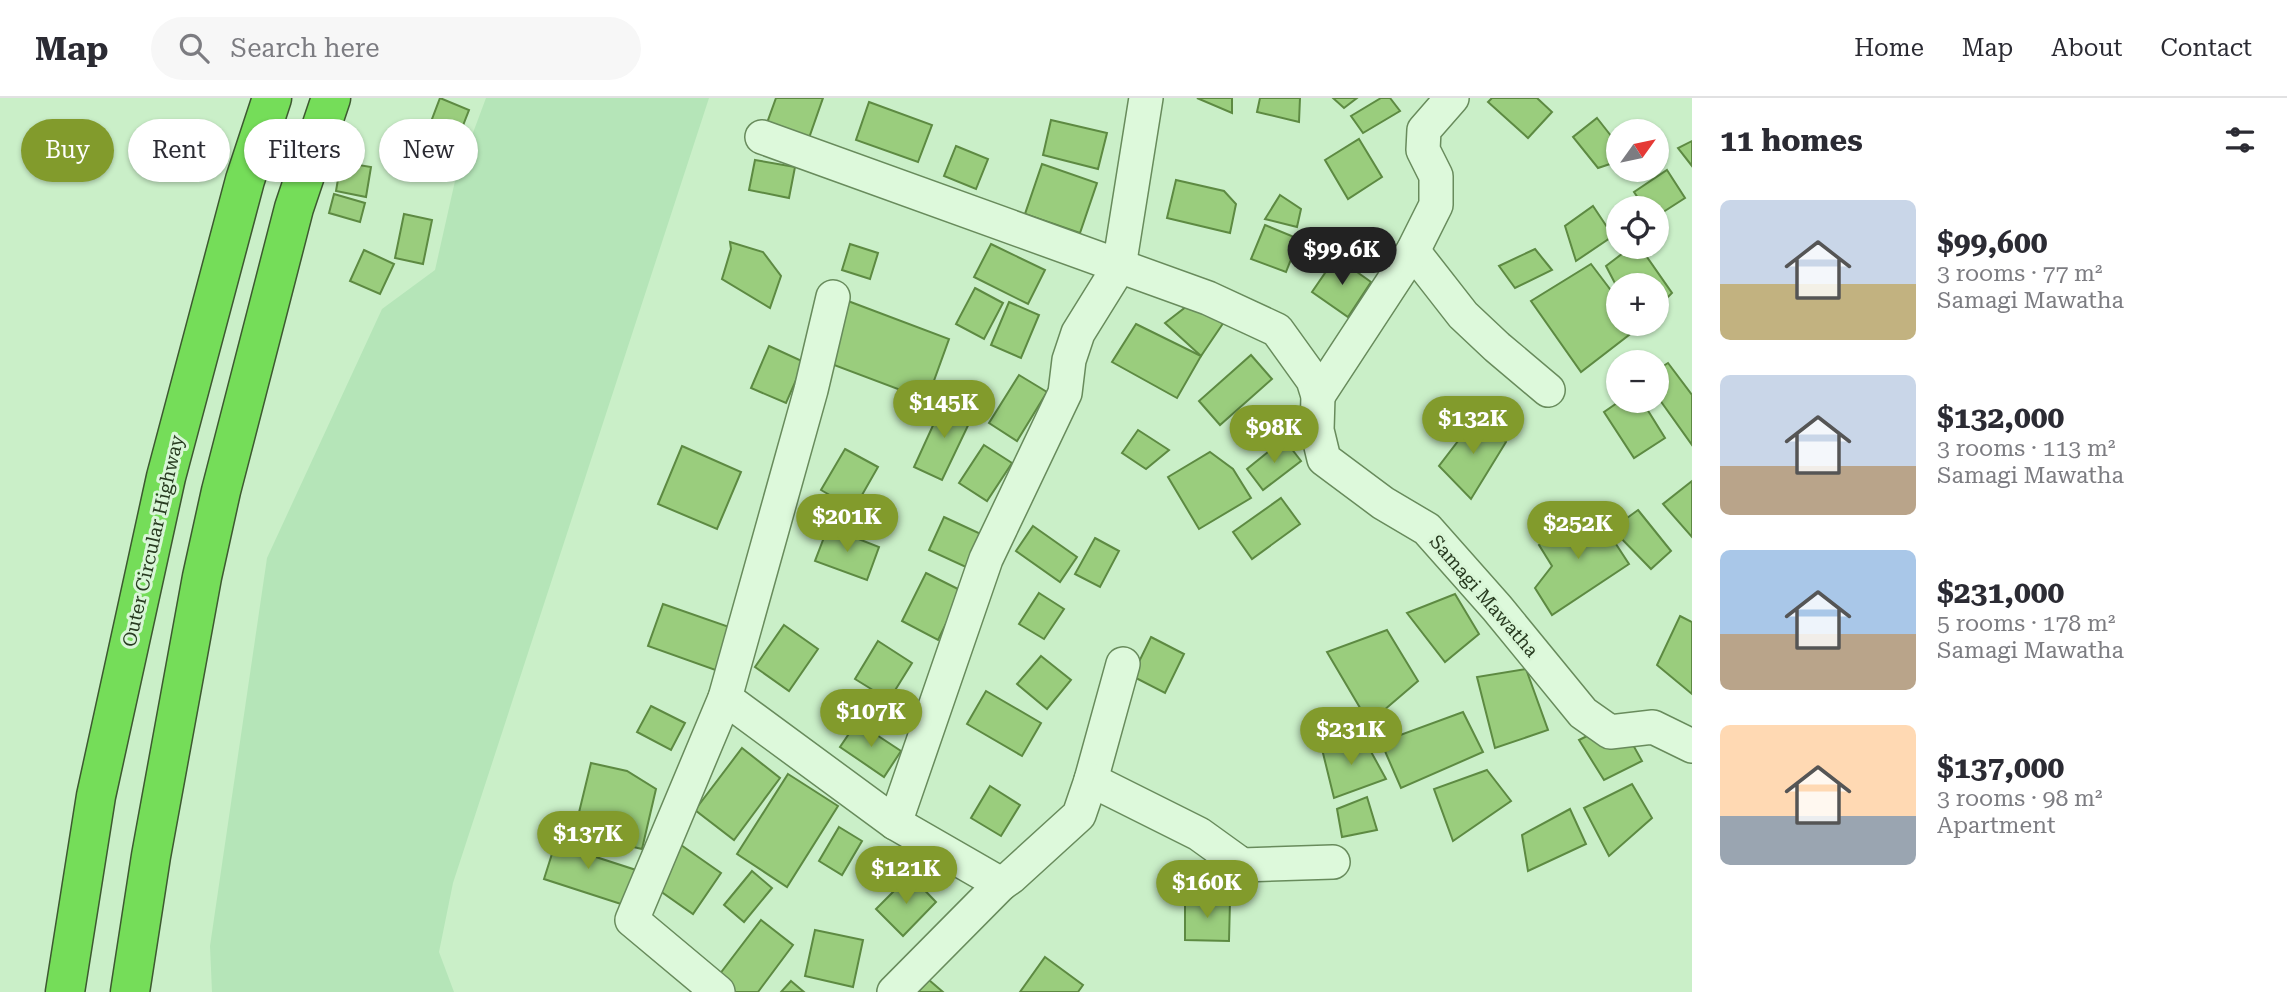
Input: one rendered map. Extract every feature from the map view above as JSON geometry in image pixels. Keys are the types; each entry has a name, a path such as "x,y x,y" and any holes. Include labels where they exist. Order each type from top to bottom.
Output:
{"highway":[{"name":"Outer Circular Highway","path":"65,992 96,796 166,477 245,180 272,98"},
{"path":"130,992 151,856 202,577 221,491 294,208 331,98"}],"street":[{"path":"895,823 986,559 1065,393 1069,360 1078,334 1119,267 1146,98"},
{"path":"1318,396 1413,251 1436,205 1436,176 1423,150 1424,130 1452,98"},
{"name":"Samagi Mawatha","path":"762,137 1208,298 1277,330 1313,380 1318,396 1317,430 1324,459 1372,495 1427,529 1497,608 1583,713 1610,732 1653,727 1692,746"},
{"path":"1413,251 1464,315 1548,390"},
{"path":"718,992 632,920 725,698 811,390 833,297"},
{"path":"894,992 1001,884 1079,815 1123,664"},
{"path":"725,698 895,823 1001,884"},
{"path":"1091,780 1199,834 1242,865 1333,862"}],"green space":[{"path":"486,98 709,98 453,883 439,952 454,992 212,992 210,946 267,558 382,309 435,270 455,182 478,182 478,119"}],"building":[{"path":"440,98 469,110 465,119 432,119"},
{"path":"776,98 823,98 809,138 767,123"},
{"path":"1197,98 1232,98 1232,113"},
{"path":"1260,98 1300,98 1299,122 1257,112"},
{"path":"1333,98 1357,98 1344,108"},
{"path":"1381,98 1390,98 1400,111 1363,133 1351,116"},
{"path":"1492,98 1537,98 1552,112 1528,138 1488,102"},
{"path":"869,102 932,125 918,162 856,140"},
{"path":"1597,118 1606,129 1606,165 1598,168 1573,137"},
{"path":"1051,120 1107,133 1098,169 1043,155"},
{"path":"1359,139 1382,177 1348,199 1325,160"},
{"path":"1692,141 1692,166 1678,148"},
{"path":"956,146 988,159 976,189 944,176"},
{"path":"755,160 795,167 789,198 749,190"},
{"path":"1042,164 1097,183 1080,233 1025,214"},
{"path":"365,166 371,167 366,197 336,191 338,182 365,182"},
{"path":"1670,175 1685,198 1669,208 1669,196 1637,196 1634,192 1649,182 1670,182"},
{"path":"1176,180 1224,191 1236,204 1230,233 1167,218"},
{"path":"334,194 365,203 360,222 329,213"},
{"path":"1280,195 1301,209 1297,227 1265,219"},
{"path":"1593,206 1606,226 1606,241 1576,261 1565,226"},
{"path":"404,214 432,220 423,264 395,258"},
{"path":"1265,225 1299,239 1286,272 1251,259"},
{"path":"730,242 763,252 781,276 770,308 722,279 731,249"},
{"path":"850,244 878,253 870,279 842,270"},
{"path":"991,244 1045,270 1028,304 974,277"},
{"path":"1535,249 1552,270 1515,288 1499,266"},
{"path":"364,250 394,264 380,294 350,281"},
{"path":"1336,257 1371,282 1348,317 1312,292"},
{"path":"1615,259 1648,259 1658,273 1610,273 1606,266"},
{"path":"1591,264 1606,284 1606,336 1628,336 1606,350 1581,372 1531,301"},
{"path":"975,288 1003,303 984,339 956,324"},
{"path":"848,301 949,339 927,400 826,362"},
{"path":"1009,302 1039,315 1021,358 991,345"},
{"path":"1191,303 1226,319 1201,356 1165,323"},
{"path":"1136,324 1201,356 1177,398 1112,362"},
{"path":"769,346 804,362 786,403 751,388"},
{"path":"1251,355 1272,379 1220,425 1199,401"},
{"path":"1669,364 1692,395 1692,445 1669,413"},
{"path":"1019,375 1047,392 1017,441 989,423"},
{"path":"945,399 974,413 942,480 914,467"},
{"path":"1604,412 1649,413 1665,438 1634,458"},
{"path":"1478,415 1506,442 1471,499 1439,466"},
{"path":"1138,430 1169,450 1146,469 1122,453"},
{"path":"1284,439 1301,461 1263,490 1247,469"},
{"path":"984,445 1012,463 987,501 959,483"},
{"path":"682,446 741,472 717,529 658,504"},
{"path":"845,449 878,467 854,509 821,490"},
{"path":"1210,452 1233,469 1251,498 1199,529 1168,477"},
{"path":"1692,481 1692,537 1663,504"},
{"path":"1281,498 1300,524 1252,559 1233,532"},
{"path":"1593,509 1629,564 1552,615 1535,588 1552,566 1539,545"},
{"path":"1638,510 1671,551 1651,569 1612,529"},
{"path":"944,517 983,535 968,568 929,550"},
{"path":"1033,526 1077,557 1060,582 1016,551"},
{"path":"828,527 879,547 867,580 815,561"},
{"path":"1095,538 1119,551 1100,587 1075,574"},
{"path":"926,573 962,591 938,640 902,621"},
{"path":"1039,593 1064,609 1044,639 1019,624"},
{"path":"1455,594 1479,634 1445,662 1407,613"},
{"path":"663,604 735,629 721,672 648,646"},
{"path":"1680,616 1692,622 1692,694 1657,665"},
{"path":"784,625 818,649 789,691 755,667"},
{"path":"1387,630 1418,681 1369,723 1327,652"},
{"path":"1151,637 1184,654 1165,693 1132,676"},
{"path":"878,641 912,663 889,700 855,679"},
{"path":"1041,656 1071,680 1047,709 1017,684"},
{"path":"1526,669 1548,730 1495,748 1477,677"},
{"path":"986,691 1041,723 1022,756 967,724"},
{"path":"651,706 685,723 671,750 637,732"},
{"path":"1463,712 1483,752 1401,788 1381,742"},
{"path":"857,722 901,751 884,777 840,747"},
{"path":"1593,733 1632,743 1642,761 1604,780 1579,740"},
{"path":"1364,739 1386,779 1334,798 1322,749"},
{"path":"742,748 780,778 734,840 695,810"},
{"path":"591,763 627,771 656,789 642,849 574,833"},
{"path":"1487,770 1511,801 1453,841 1434,789"},
{"path":"788,774 838,806 787,887 737,854"},
{"path":"1632,784 1652,818 1609,856 1584,808"},
{"path":"990,786 1020,805 1001,836 971,818"},
{"path":"1367,797 1377,830 1342,837 1337,809"},
{"path":"1570,809 1586,844 1528,871 1522,835"},
{"path":"839,827 862,841 842,875 819,861"},
{"path":"558,835 599,848 596,857 636,870 624,905 544,879"},
{"path":"681,845 721,873 693,914 653,886"},
{"path":"752,871 772,888 744,922 724,905"},
{"path":"910,875 936,902 903,936 876,909"},
{"path":"1185,900 1230,901 1229,941 1185,940"},
{"path":"761,920 793,945 758,992 733,992 716,979"},
{"path":"815,930 863,940 853,987 805,976"},
{"path":"1045,957 1083,985 1078,992 1020,992"},
{"path":"929,980 943,992 918,992"},
{"path":"791,981 804,992 781,992"}]}
